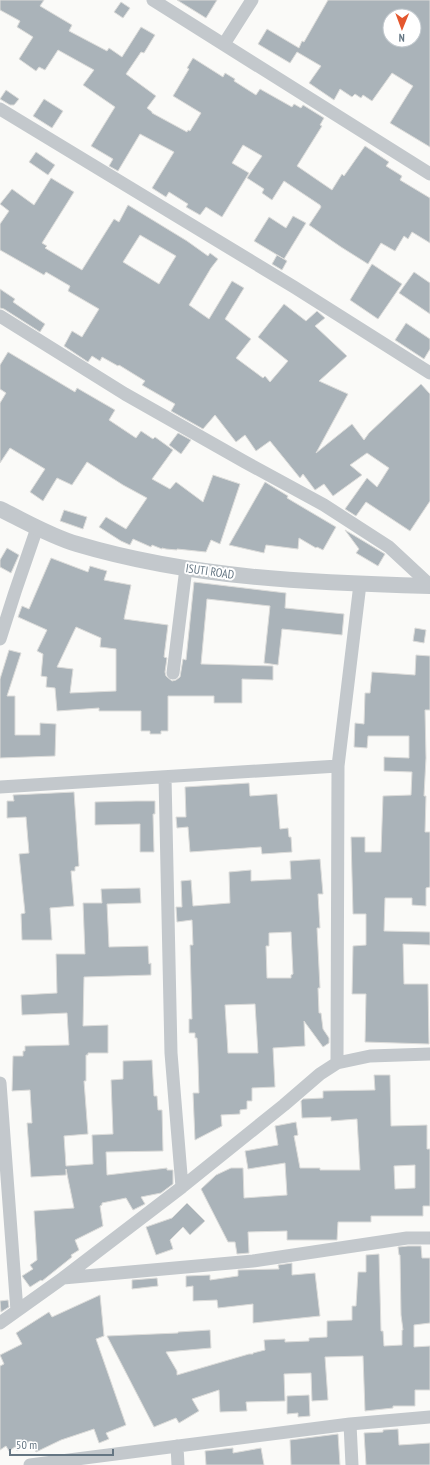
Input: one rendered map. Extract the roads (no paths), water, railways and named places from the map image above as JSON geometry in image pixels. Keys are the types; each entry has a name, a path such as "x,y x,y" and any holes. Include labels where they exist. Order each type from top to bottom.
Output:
{"street":[{"path":"153,0 430,174"},
{"path":"224,44 252,0"},
{"path":"0,109 294,287 430,373"},
{"path":"0,316 125,394 324,505 389,547 430,585"},
{"name":"ISUTI ROAD","path":"0,509 37,528 76,543 128,557 186,568 244,576 360,584 430,585"},
{"path":"0,639 14,592 37,528"},
{"path":"173,673 186,568"},
{"path":"337,1063 338,766 360,584"},
{"path":"0,787 338,766"},
{"path":"166,777 171,1053 182,1187"},
{"path":"0,1323 63,1278 182,1187 320,1074 337,1063 370,1056 430,1054"},
{"path":"0,1083 17,1311"},
{"path":"63,1278 253,1261 407,1238 430,1238"},
{"path":"30,1465 350,1424 430,1417"},
{"path":"350,1424 352,1465"},
{"path":"177,1446 178,1465"}]}
